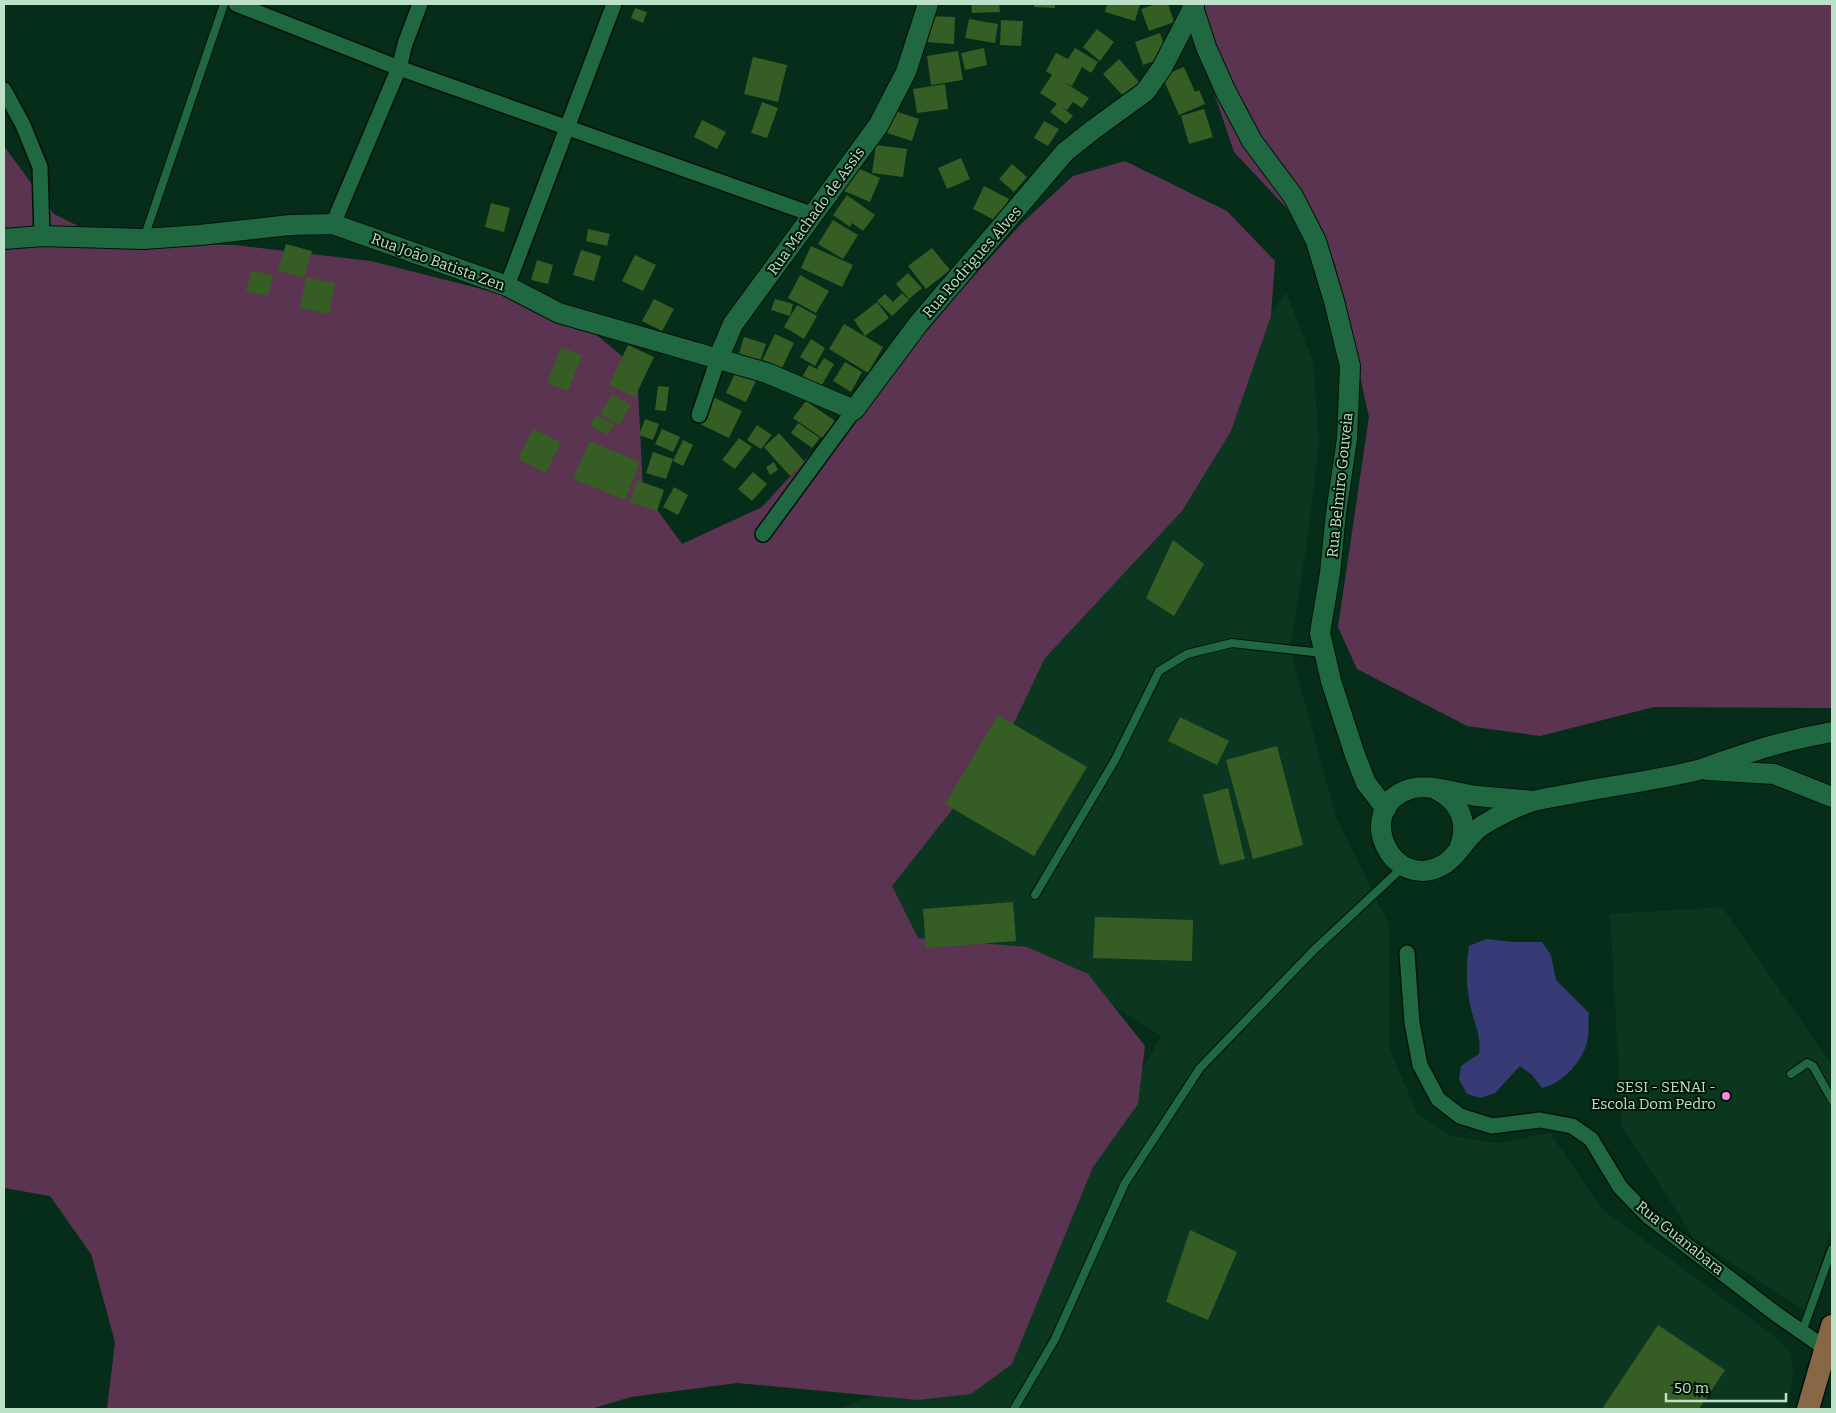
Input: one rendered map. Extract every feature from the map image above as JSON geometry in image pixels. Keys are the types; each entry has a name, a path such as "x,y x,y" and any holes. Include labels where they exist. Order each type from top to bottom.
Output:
{"main road":[{"path":"1808,1409 1832,1326"}],"street":[{"path":"236,4 398,68 814,215"},
{"path":"333,224 398,68 420,4"},
{"path":"507,286 614,4"},
{"name":"Rua Machado de Assis","path":"699,415 718,359 733,324 878,126 906,72 928,4"},
{"name":"Rua Rodrigues Alves","path":"763,534 919,323 1065,152 1145,92 1162,68 1193,5"},
{"name":"Rua Belmiro Gouveia","path":"1193,5 1206,47 1225,90 1252,141 1293,196 1316,241 1334,301 1350,366 1348,439 1320,633 1331,681 1366,783 1386,809"},
{"path":"4,90 23,125 40,167 42,236"},
{"name":"Rua João Batista Zen","path":"4,239 42,236 143,239 290,225 333,224 507,286 559,313 767,373 854,410"},
{"path":"1534,801 1476,796 1423,787 1411,788 1399,794 1390,802 1381,825 1382,837 1386,849 1393,859 1404,866 1416,870 1434,868 1450,860 1480,826 1534,801 1698,770 1790,740 1832,732"},
{"path":"1698,770 1774,774 1832,797"},
{"path":"1436,789 1446,794 1456,803 1462,814 1463,838 1458,850"},
{"name":"Rua Guanabara","path":"1406,953 1412,1023 1420,1065 1438,1099 1460,1116 1492,1126 1540,1120 1572,1126 1591,1139 1620,1187 1648,1216 1825,1348"}],"lane":[{"path":"143,239 224,4"},
{"path":"1035,895 1115,760 1159,671 1187,654 1232,643 1324,653"},
{"path":"1014,1409 1055,1339 1125,1183 1200,1068 1314,950 1404,866"},
{"path":"1791,1074 1807,1063 1813,1066 1832,1100"},
{"path":"1802,1332 1832,1249"}],"shaded area":[{"path":"1202,4 1832,4 1832,708 1654,707 1540,736 1467,726 1357,669 1338,627 1369,417 1335,264 1307,230 1234,152 1210,81 1199,11"},
{"path":"4,146 54,214 110,242 234,245 371,261 501,294 594,333 637,368 643,490 682,544 762,507 1022,223 1073,176 1125,161 1227,211 1275,261 1271,316 1231,431 1182,511 1045,658 1004,744 892,886 918,938 1027,947 1088,974 1145,1046 1138,1104 1093,1167 1012,1364 971,1394 918,1400 737,1383 631,1397 591,1409 107,1409 115,1342 91,1254 50,1196 4,1188"},
{"path":"1286,292 1313,362 1319,440 1308,536 1290,648 1336,817 1389,925 1390,1050 1417,1113 1450,1136 1497,1143 1550,1133 1602,1209 1777,1338 1790,1351 1794,1374 1785,1409 838,1409 989,1351 1161,1036 1035,956 818,968"},
{"name":"SESI - SENAI - Escola Dom Pedro","path":"1722,907 1832,1065 1832,1226 1805,1311 1694,1238 1622,1127 1610,914"}],"water":[{"path":"1486,939 1513,942 1542,942 1551,955 1556,980 1589,1013 1588,1037 1583,1054 1572,1069 1550,1085 1542,1088 1532,1075 1520,1066 1495,1093 1481,1098 1467,1094 1459,1079 1461,1066 1479,1054 1480,1047 1468,990 1469,946"}],"building":[{"path":"971,4 999,4 1000,12 972,13"},
{"path":"1034,4 1055,4 1055,8 1034,7"},
{"path":"1107,4 1140,4 1135,21 1105,12"},
{"path":"1157,4 1168,4 1174,22 1149,31 1141,9"},
{"path":"635,8 647,12 643,23 631,18"},
{"path":"927,16 955,17 954,44 926,42"},
{"path":"969,19 998,24 995,43 965,38"},
{"path":"1001,20 1023,21 1021,46 1000,45"},
{"path":"1097,29 1114,42 1100,61 1083,47"},
{"path":"1160,33 1168,56 1143,65 1135,42"},
{"path":"984,48 987,65 965,70 961,53"},
{"path":"1075,48 1098,62 1091,73 1082,67 1072,86 1064,82 1089,98 1082,108 1073,102 1067,110 1062,107 1073,116 1066,124 1050,112 1057,104 1040,93 1052,75 1046,71 1056,53 1068,59"},
{"path":"958,51 963,80 931,85 927,56"},
{"path":"753,57 787,65 778,102 744,94"},
{"path":"1119,59 1140,83 1124,97 1103,74"},
{"path":"1184,67 1195,92 1199,90 1205,104 1179,115 1162,76"},
{"path":"945,84 948,109 917,113 913,89"},
{"path":"762,102 778,108 767,138 751,133"},
{"path":"1204,109 1213,137 1189,144 1181,116"},
{"path":"895,111 919,119 912,141 887,133"},
{"path":"702,120 726,132 717,149 694,137"},
{"path":"1044,121 1059,129 1048,146 1034,138"},
{"path":"876,145 907,149 903,177 872,173"},
{"path":"961,158 970,179 947,189 938,168"},
{"path":"1012,164 1027,177 1014,192 999,179"},
{"path":"853,166 880,178 870,202 842,190"},
{"path":"984,186 1009,199 998,222 973,209"},
{"path":"847,195 875,215 863,231 852,223 850,227 833,215"},
{"path":"491,203 510,208 504,232 485,227"},
{"path":"833,220 858,235 843,259 818,244"},
{"path":"588,229 610,234 607,246 586,241"},
{"path":"286,244 312,251 304,278 278,271"},
{"path":"811,246 853,265 842,287 801,268"},
{"path":"932,248 950,270 926,289 908,266"},
{"path":"581,250 601,256 594,281 573,275"},
{"path":"635,255 656,265 643,291 622,281"},
{"path":"537,260 553,265 548,284 531,280"},
{"path":"251,271 273,275 268,296 246,291"},
{"path":"908,273 922,288 909,299 896,284"},
{"path":"800,275 829,291 816,313 788,298"},
{"path":"306,277 335,283 329,314 300,308"},
{"path":"902,293 909,300 892,316 877,301 885,294 893,302"},
{"path":"654,299 674,309 662,331 642,321"},
{"path":"775,299 793,304 790,316 771,310"},
{"path":"877,302 889,318 865,336 854,320"},
{"path":"797,305 817,316 804,339 784,327"},
{"path":"844,324 883,347 868,373 829,349"},
{"path":"775,334 794,343 780,372 761,363"},
{"path":"744,337 766,344 758,367 737,360"},
{"path":"811,339 825,348 815,366 800,357"},
{"path":"628,345 654,357 635,397 609,385"},
{"path":"561,347 582,355 568,391 547,383"},
{"path":"824,358 834,364 819,390 801,379 809,365 817,369"},
{"path":"845,362 862,372 851,392 833,381"},
{"path":"736,371 756,381 746,402 726,393"},
{"path":"658,386 669,387 666,411 655,410"},
{"path":"612,394 631,405 619,425 600,414"},
{"path":"713,397 742,411 729,438 700,424"},
{"path":"806,401 838,423 825,440 793,418"},
{"path":"596,415 614,424 608,435 590,426"},
{"path":"645,419 659,424 653,440 639,435"},
{"path":"798,423 820,438 812,448 791,433"},
{"path":"757,425 772,435 761,449 747,440"},
{"path":"533,429 561,442 546,473 518,459"},
{"path":"662,429 680,437 673,452 655,444"},
{"path":"779,433 805,462 790,476 764,447"},
{"path":"739,438 752,447 735,469 722,460"},
{"path":"683,440 693,445 683,466 673,461"},
{"path":"589,441 640,462 625,500 573,479"},
{"path":"653,452 673,459 666,479 646,473"},
{"path":"774,462 778,470 770,475 766,467"},
{"path":"753,472 767,484 752,501 738,489"},
{"path":"637,480 664,490 657,511 630,502"},
{"path":"674,487 688,495 678,515 663,507"},
{"path":"1173,540 1204,564 1174,616 1146,598"},
{"path":"998,715 1087,767 1034,856 945,804"},
{"path":"1180,717 1229,741 1217,765 1168,741"},
{"path":"1277,746 1303,845 1253,859 1226,760"},
{"path":"1228,788 1245,859 1220,865 1203,795"},
{"path":"1013,902 1016,941 926,948 923,909"},
{"path":"1095,917 1193,920 1192,961 1093,958"},
{"path":"1190,1230 1237,1252 1208,1320 1166,1302"},
{"path":"1658,1325 1725,1370 1699,1409 1602,1409"}],"place":[{"name":"SESI - SENAI - Escola Dom Pedro","path":"1726,1096"}]}
